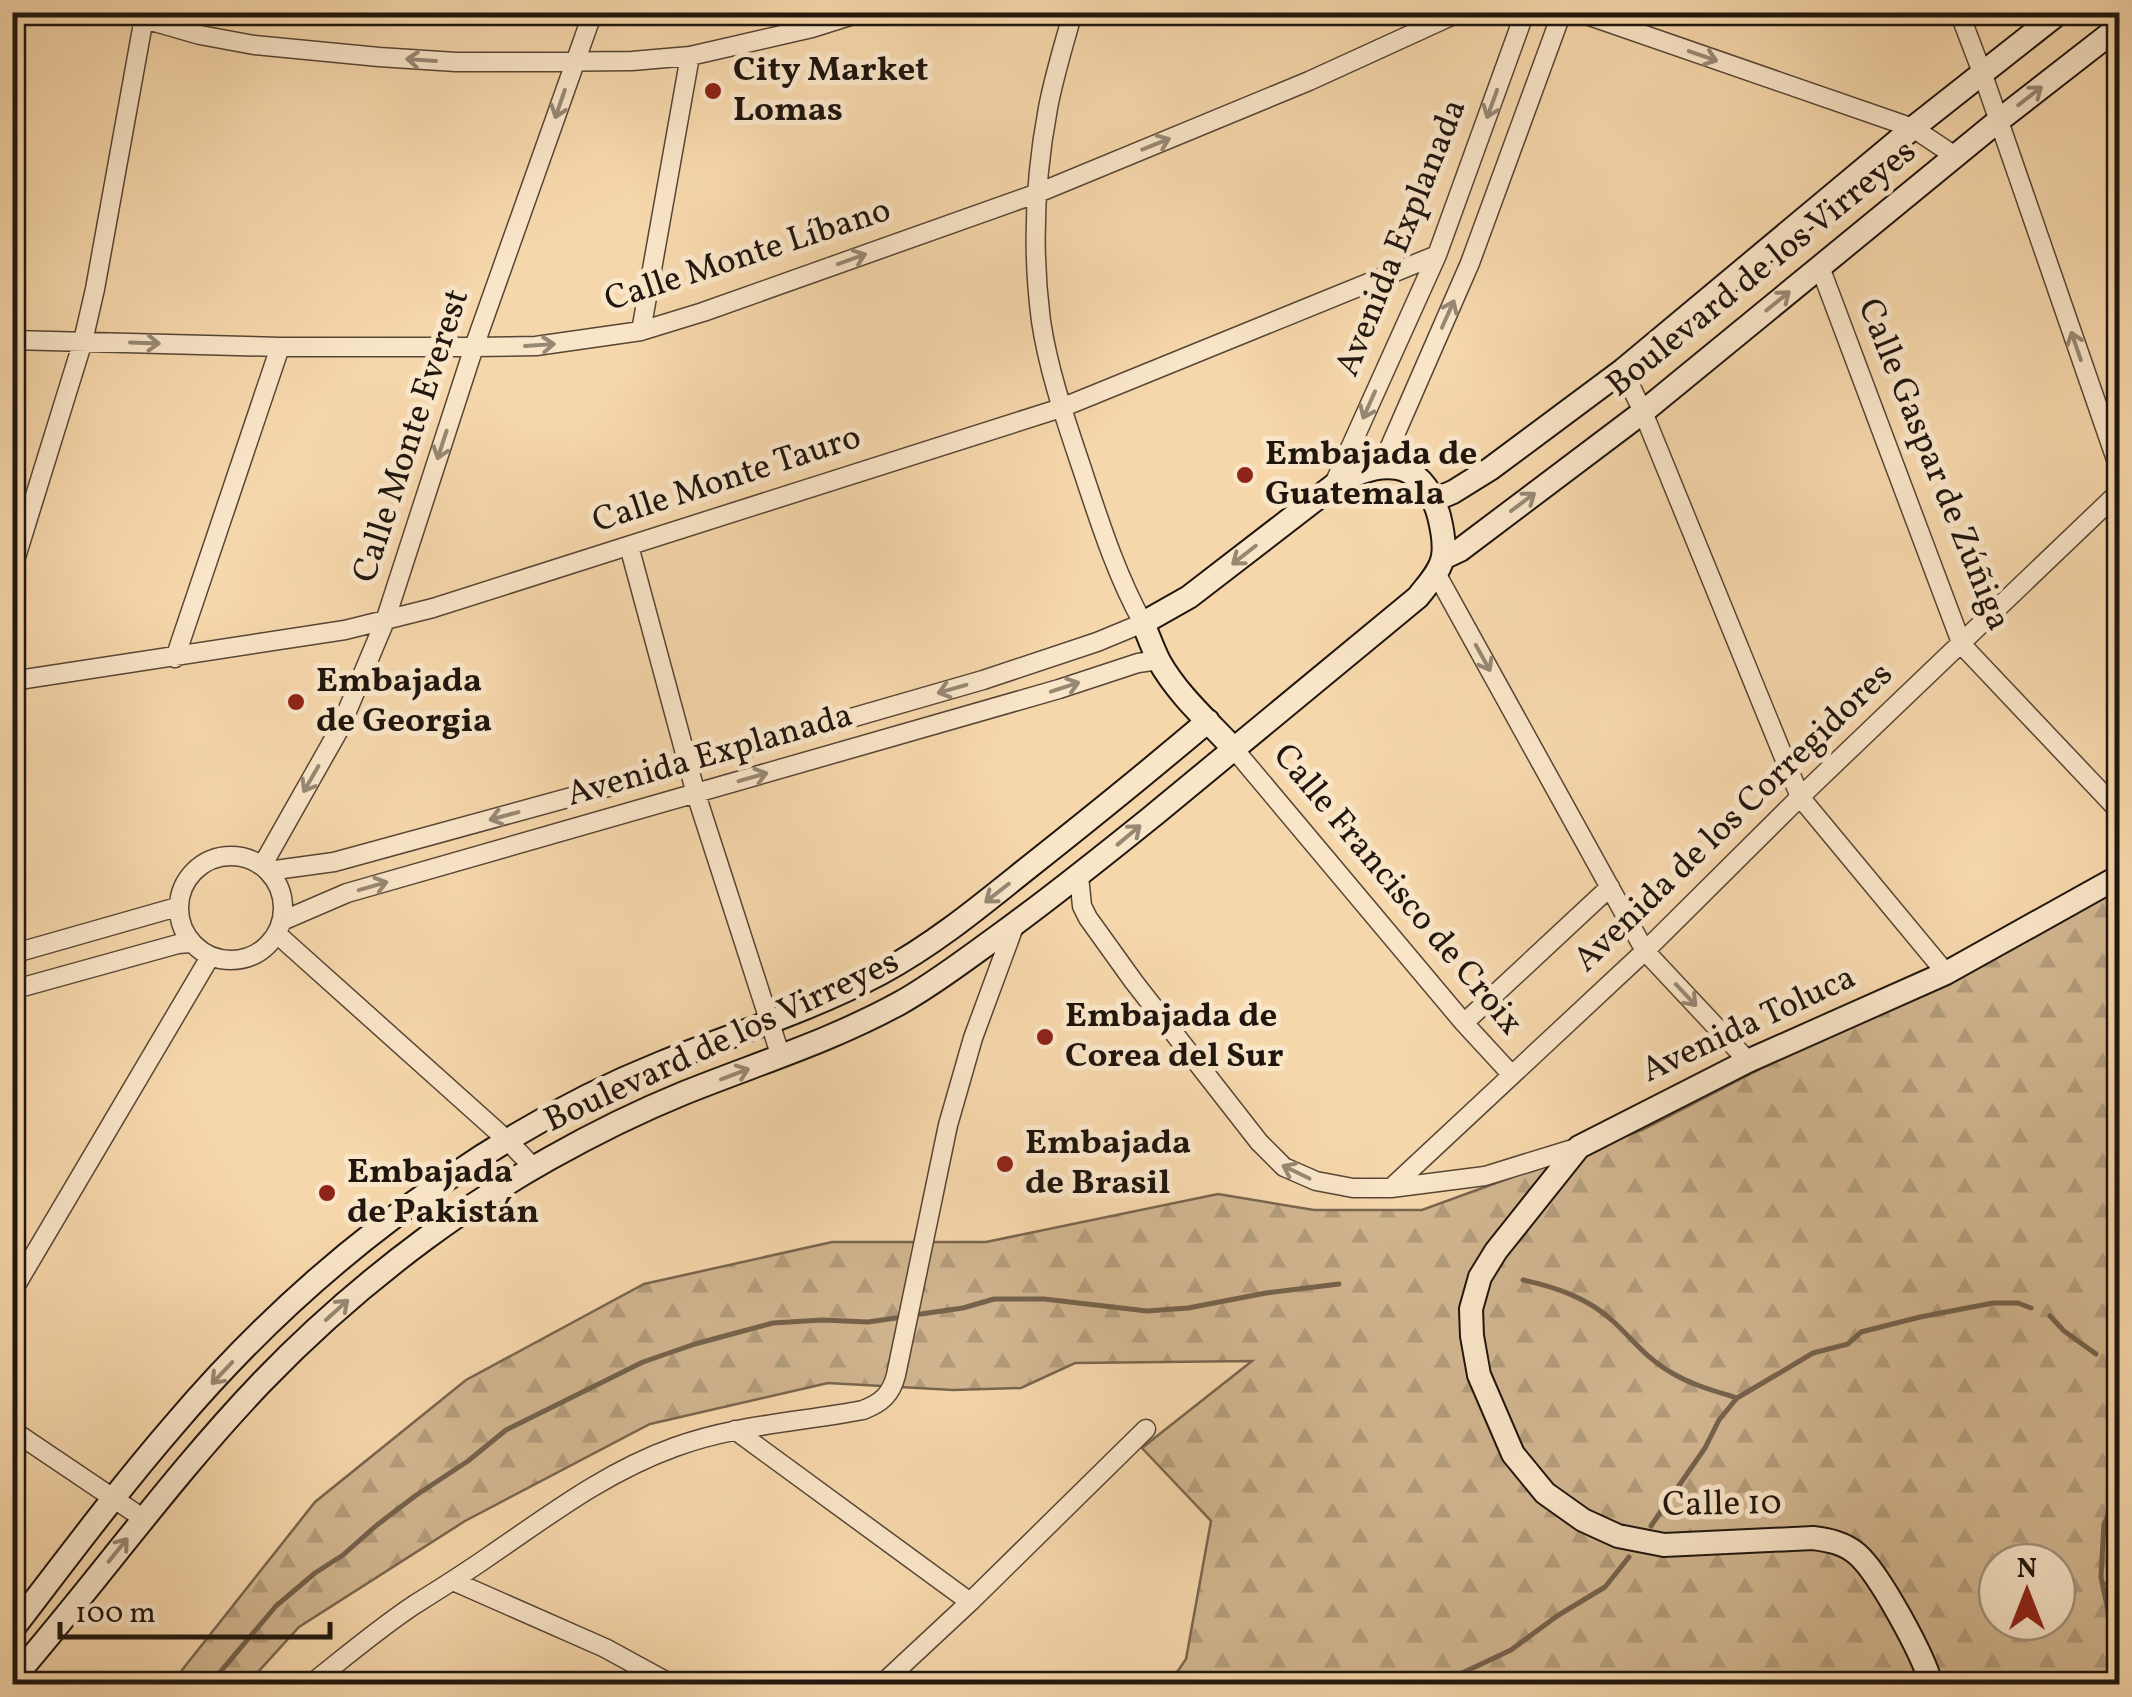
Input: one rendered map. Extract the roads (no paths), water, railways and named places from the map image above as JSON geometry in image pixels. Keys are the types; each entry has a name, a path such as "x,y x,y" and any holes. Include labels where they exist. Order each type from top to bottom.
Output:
{"street":[{"path":"120,12 254,46 456,62 632,61 690,56 863,12"},
{"name":"Calle Monte Everest","path":"265,868 340,728 385,620 474,347 592,12"},
{"path":"1073,12 1048,105 1038,193 1037,268 1042,321 1061,408 1113,562 1159,660 1188,702 1234,748"},
{"name":"Calle Monte Líbano","path":"12,340 474,347 536,346 641,331 1038,193 1309,81 1460,12"},
{"name":"Avenida Explanada","path":"1333,486 1437,255 1525,12"},
{"name":"Avenida Explanada","path":"1381,467 1470,263 1562,12"},
{"path":"1578,12 1914,128 1955,156"},
{"path":"1959,12 2120,472"},
{"name":"Boulevard de los Virreyes","path":"1434,500 1490,468 1623,370 2060,12"},
{"path":"12,570 83,341 144,16"},
{"name":"Boulevard de los Virreyes","path":"12,1680 259,1385 353,1296 427,1238 534,1168 681,1095 846,1030 940,979 1079,876 1418,596 1440,565 1643,412 2120,26"},
{"path":"641,331 690,56"},
{"name":"Calle Monte Tauro","path":"12,681 345,630 433,608 1061,408 1437,255"},
{"name":"Calle Gaspar de Zúñiga","path":"1820,267 1962,645 2120,812"},
{"path":"175,658 280,347"},
{"path":"1623,370 1800,798 1946,973"},
{"path":"1143,623 1189,597 1333,486 1358,472 1381,467 1403,469 1423,481 1442,526 1440,565 1645,951 1748,1061"},
{"name":"Avenida de los Corregidores","path":"1391,1188 1645,951 2120,491"},
{"path":"629,546 696,794 780,1057"},
{"name":"Avenida Explanada","path":"265,868 334,862 688,765 984,680 1143,623"},
{"name":"Avenida Explanada","path":"280,928 347,894 1159,660"},
{"name":"Boulevard de los Virreyes","path":"12,1630 113,1499 208,1387 292,1302 386,1222 448,1178 580,1100 877,975 946,932 1208,721"},
{"name":"Calle Francisco de Croix","path":"1234,748 1464,1023 1512,1074"},
{"path":"231,856 248,858 265,868 280,890 284,906 280,928 268,945 241,960 226,961 210,957 190,942 180,926 178,906 180,890 188,876 215,858 231,856"},
{"name":"Avenida Toluca","path":"1079,876 1088,918 1259,1142 1284,1167 1316,1181 1353,1188 1391,1188 1485,1176 1579,1147 1748,1061 1946,973 2120,876"},
{"path":"1464,1023 1610,887"},
{"path":"12,954 178,906"},
{"path":"311,1684 413,1606 627,1466 679,1445 735,1430 862,1410 886,1397 896,1375 948,1124 973,1038 1016,924"},
{"path":"280,928 534,1168"},
{"path":"12,990 190,942"},
{"path":"12,1292 210,957"},
{"name":"Calle 10","path":"1579,1147 1496,1252 1480,1277 1471,1309 1479,1375 1514,1454 1545,1493 1584,1520 1618,1536 1664,1545 1834,1540 1858,1554 1878,1581 1927,1668 1931,1684"},
{"path":"882,1684 1146,1429"},
{"path":"12,1430 144,1519"},
{"path":"735,1430 970,1602"},
{"path":"453,1581 605,1648 671,1684"}],"waterway":[{"path":"1523,1280 1582,1300 1614,1322 1663,1368 1737,1398"},
{"path":"914,1315 994,1299 1044,1299 1147,1311 1339,1284"},
{"path":"1651,1526 1737,1398 1813,1353 1848,1344 1861,1332 1920,1317 1993,1303 2018,1303 2031,1308"},
{"path":"2050,1316 2096,1354"},
{"path":"210,1684 276,1606 506,1430 643,1362 695,1344 773,1323 868,1322 903,1317"},
{"path":"2120,1490 2104,1524 2101,1577 2120,1669"},
{"path":"1449,1684 1460,1674 1511,1650 1605,1587 1629,1557"}],"place":[{"name":"City Market Lomas","path":"713,91"},
{"name":"Embajada de Guatemala","path":"1245,475"},
{"name":"Embajada de Georgia","path":"296,702"},
{"name":"Embajada de Corea del Sur","path":"1045,1037"},
{"name":"Embajada de Brasil","path":"1005,1164"},
{"name":"Embajada de Pakistán","path":"327,1193"}]}
